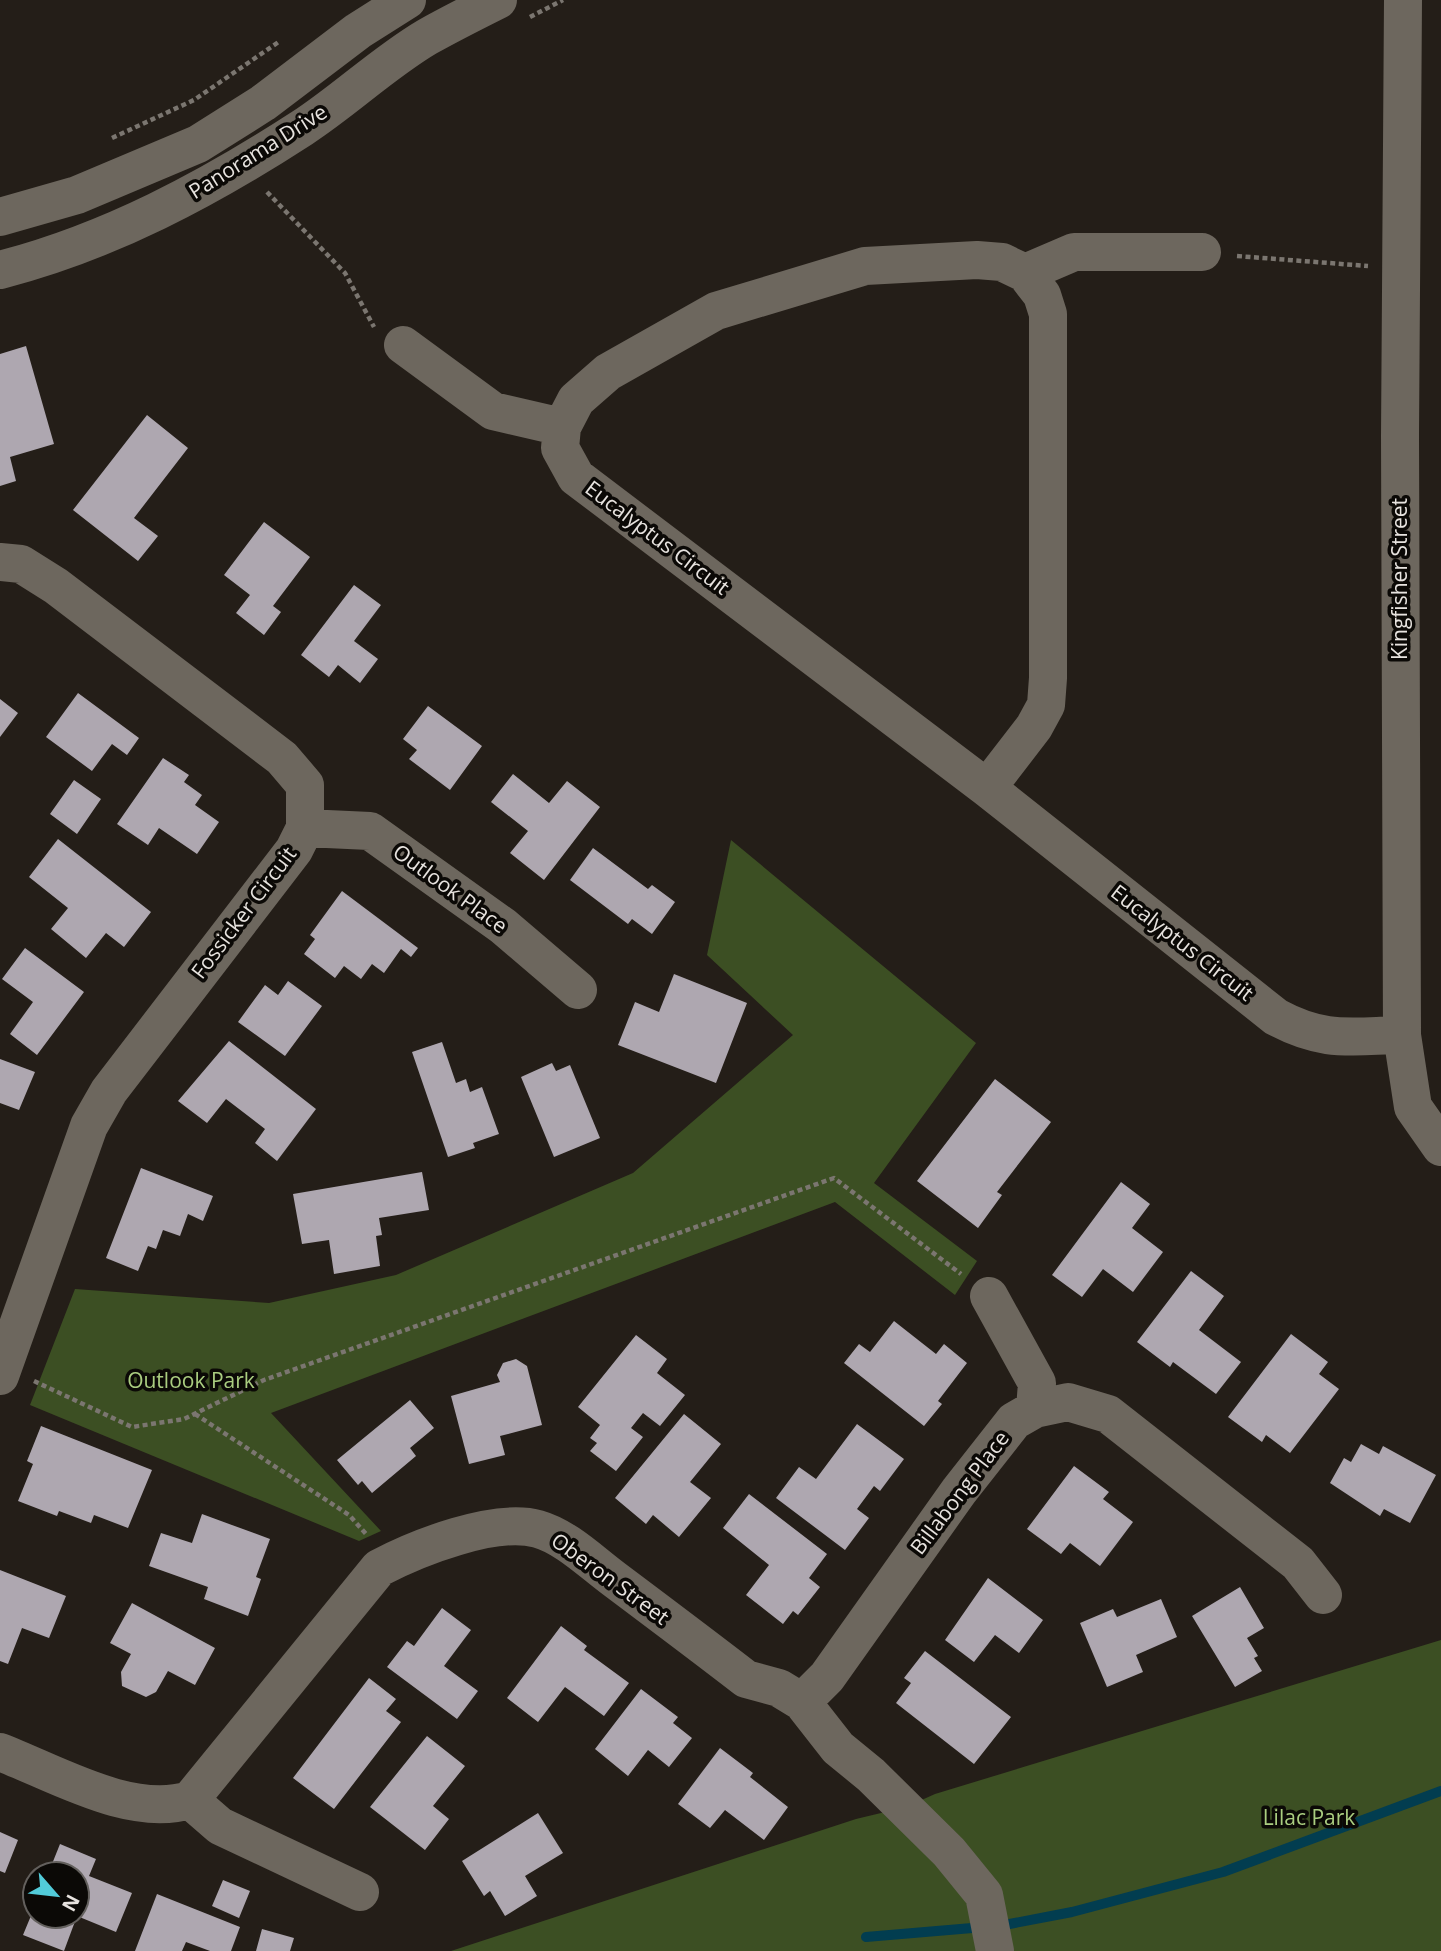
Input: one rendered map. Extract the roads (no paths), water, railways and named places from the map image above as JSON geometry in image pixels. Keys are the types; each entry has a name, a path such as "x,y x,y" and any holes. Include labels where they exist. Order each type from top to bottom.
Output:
{"street":[{"name":"Panorama Drive","path":"0,217 77,195 198,144 262,103 358,32 407,0"},
{"name":"Panorama Drive","path":"0,270 42,259 134,223 204,189 305,126 426,38 498,0"},
{"name":"Kingfisher Street","path":"1404,0 1400,422 1402,1035 1413,1107 1441,1147"},
{"path":"1025,273 1074,252 1202,252"},
{"path":"389,338 493,411 562,427 576,400 608,372 716,311 865,266 977,260 1002,262 1025,273 1042,295 1048,314 1048,678 1046,705 1034,727 987,788"},
{"name":"Eucalyptus Circuit","path":"562,427 560,449 576,477 987,788 1276,1017 1305,1033 1333,1037 1402,1035"},
{"name":"Fossicker Circuit","path":"0,562 22,564 56,586 282,758 305,785 306,828 293,850 109,1091 89,1126 2,1370"},
{"name":"Outlook Place","path":"306,828 370,831 503,926 578,990"},
{"path":"989,1296 1037,1383 1035,1409"},
{"name":"Billabong Place","path":"802,1702 827,1677 959,1491 1014,1421 1035,1409 1068,1402 1108,1414 1298,1563 1323,1595"},
{"name":"Oberon Street","path":"190,1800 358,1590 379,1568 406,1553 495,1528 517,1526 537,1529 577,1551 747,1679 779,1688 802,1702 838,1748 931,1833 984,1895 995,1951"},
{"path":"0,1752 133,1804 170,1806 190,1800 219,1826 360,1892"}],"waterway":[{"path":"999,1926 1072,1912 1223,1872 1441,1791"},
{"path":"866,1937 984,1927"}],"park label":[{"name":"Outlook Park","path":"191,1381"},
{"name":"Lilac Park","path":"1309,1818"}]}
